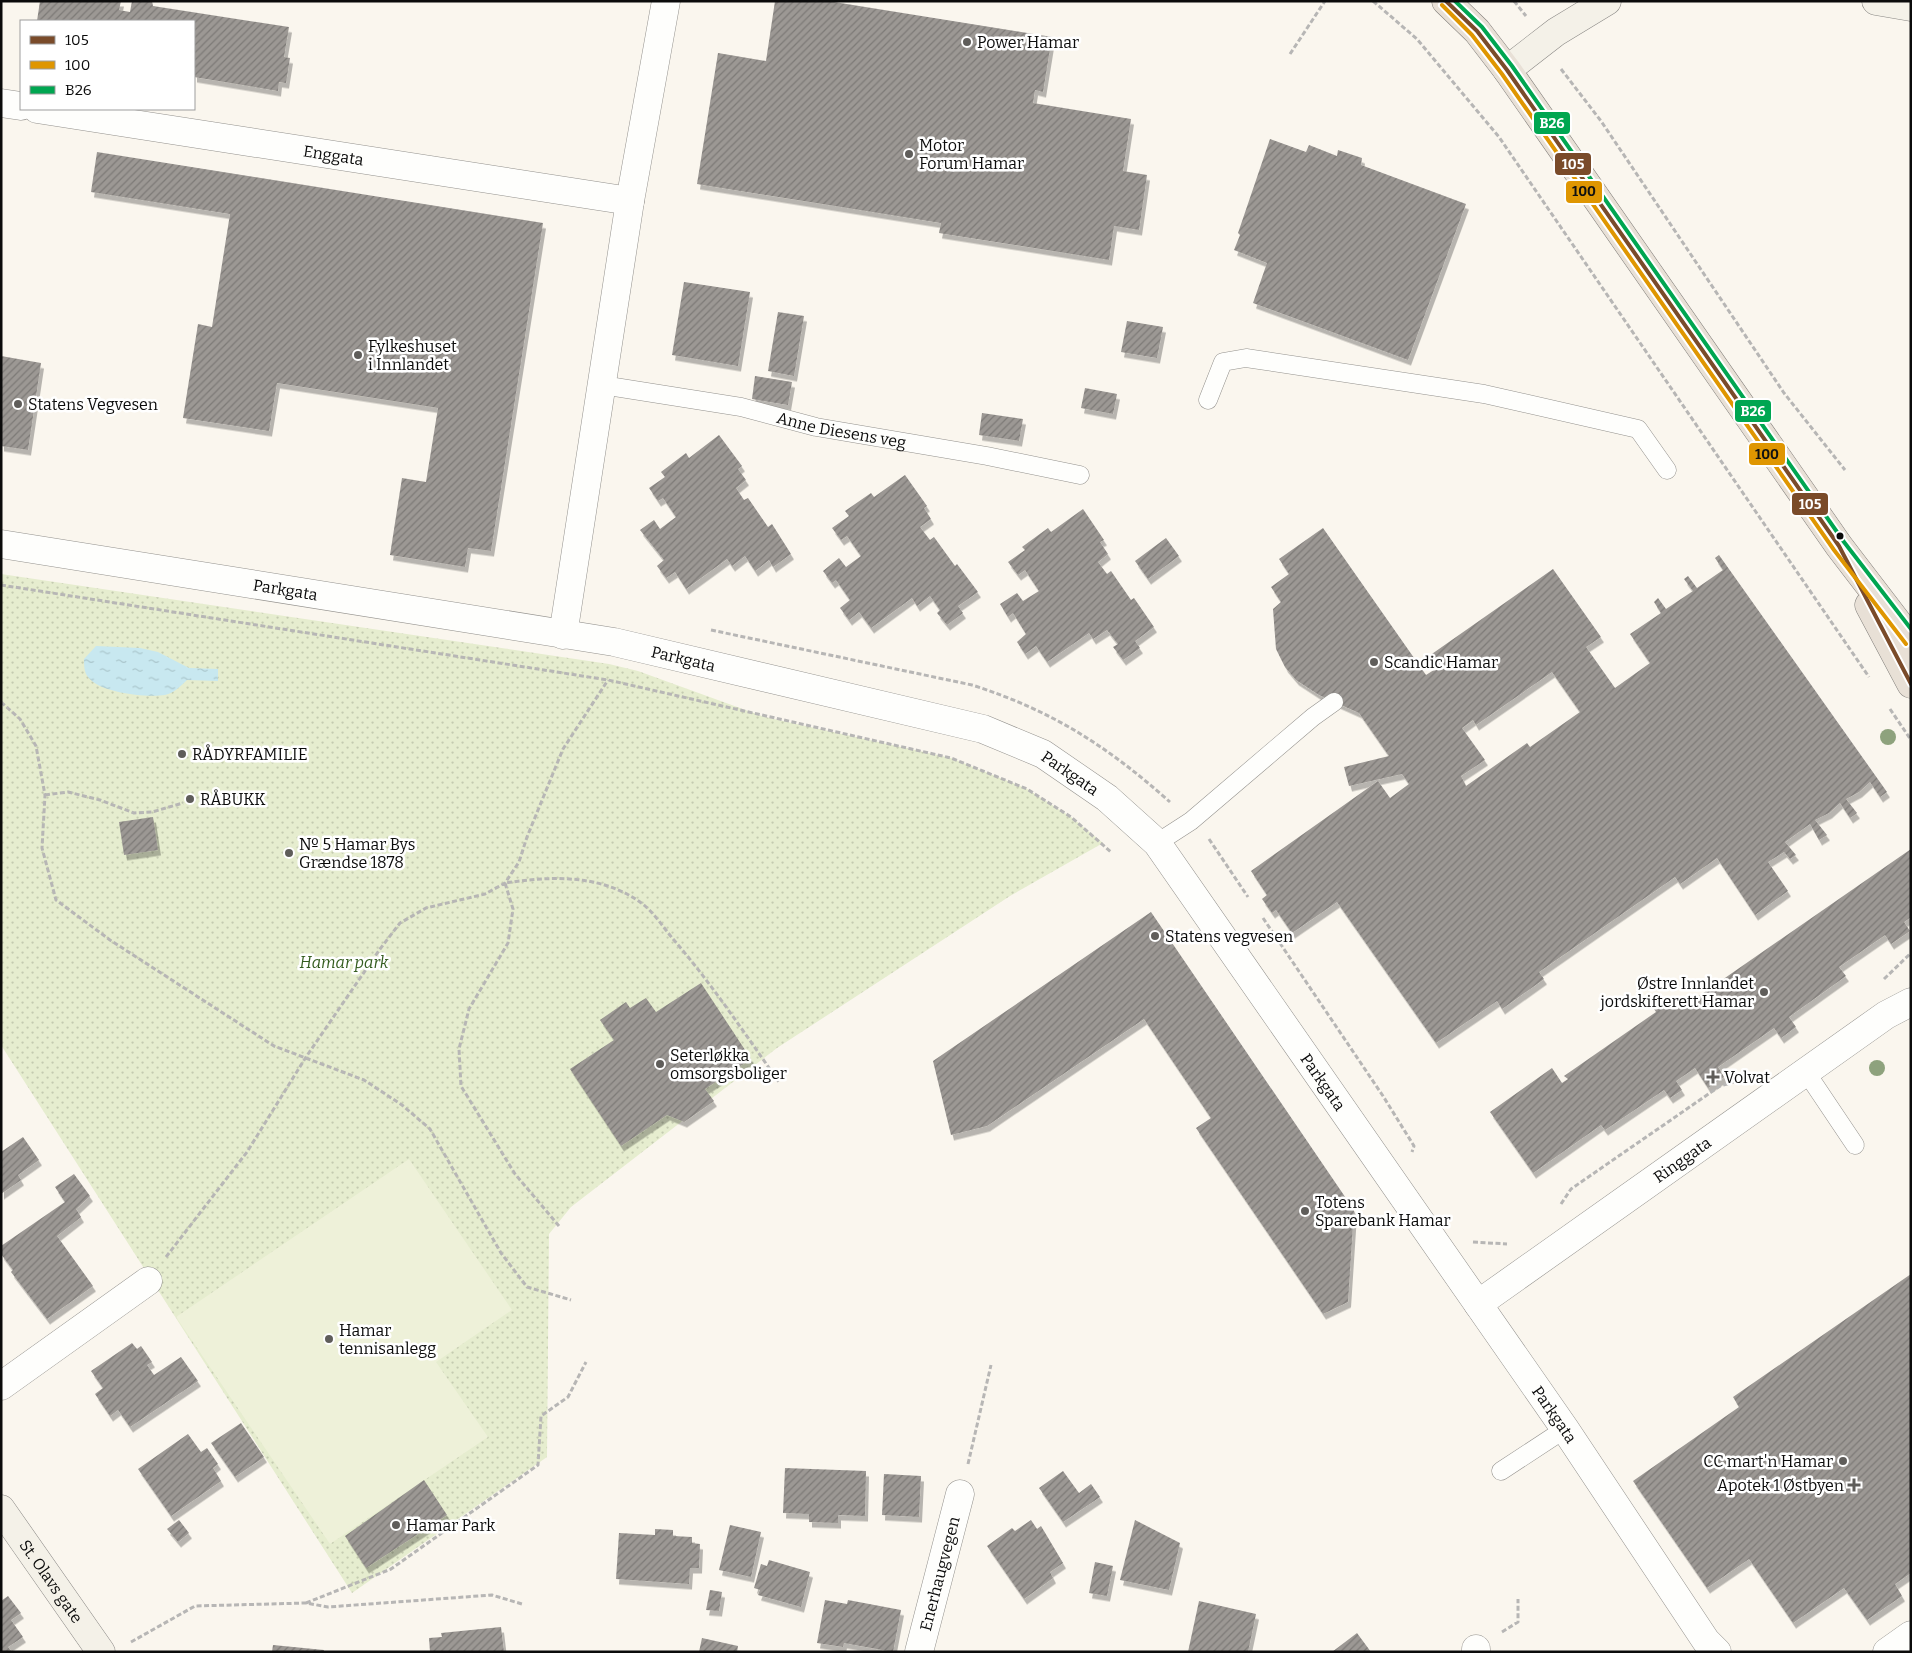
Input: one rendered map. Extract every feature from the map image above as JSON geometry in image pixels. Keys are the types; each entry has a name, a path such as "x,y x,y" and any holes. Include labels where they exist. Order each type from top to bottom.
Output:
{"highway":[{"path":"1446,1 1476,31 1507,70 1839,546 1911,640"},
{"path":"1839,546 1911,684"}],"main road":[{"path":"1507,70 1556,32 1607,1"},
{"path":"1876,1 1911,7"},
{"name":"St. Olavs gate","path":"1,1509 101,1652"}],"street":[{"path":"563,635 630,200 666,1"},
{"path":"1,103 20,106"},
{"name":"Enggata","path":"44,110 630,200"},
{"name":"Parkgata","path":"1,544 614,642 984,729 1043,754 1108,798 1157,843 1565,1429 1706,1641 1717,1652"},
{"name":"Ringgata","path":"1886,1015 1911,989"},
{"name":"Ringgata","path":"1478,1304 1886,1015 1911,1002"},
{"path":"1,1386 148,1281"},
{"name":"Enerhaugvegen","path":"919,1652 960,1494"},
{"path":"1887,1652 1911,1635"}],"lane":[{"path":"1208,400 1223,362 1246,358 1484,394 1638,429 1667,470"},
{"name":"Anne Diesens veg","path":"602,385 741,406 816,427 987,456 1080,475"},
{"path":"1157,843 1191,821 1313,717 1334,702"},
{"path":"1806,1072 1855,1145"},
{"path":"1502,1471 1565,1429"}],"path":[{"path":"1290,54 1325,1"},
{"path":"1373,1 1417,39 1499,137 1872,682"},
{"path":"1514,1 1530,20"},
{"path":"1560,67 1601,121 1784,393 1845,470"},
{"path":"1,585 608,680 951,758 1027,789 1071,817 1112,852"},
{"path":"505,883 519,862 563,749 608,680"},
{"path":"1,702 20,719 36,746 45,795 42,848 56,900 110,940 274,1046 364,1080 402,1105 430,1129 501,1253 527,1287 571,1300"},
{"path":"1888,707 1911,740"},
{"path":"45,795 68,792 100,800 134,813 152,812 183,803"},
{"path":"148,1281 247,1152 306,1057 400,923 426,908 485,894 505,883 543,877 588,881 622,892 642,903 693,962 779,1082"},
{"path":"505,883 513,909 508,943 469,1009 459,1049 461,1086 515,1174 559,1226"},
{"path":"1263,918 1388,1104 1414,1146 1412,1156"},
{"path":"1878,984 1911,953"},
{"path":"1558,1209 1571,1189 1720,1086 1742,1079"},
{"path":"1469,1239 1474,1242 1488,1244 1513,1243"},
{"path":"306,1603 391,1569 538,1466 541,1416 568,1397 586,1362"},
{"path":"960,1494 991,1365"},
{"path":"129,1643 195,1606 306,1603 328,1607 492,1594 522,1604"},
{"path":"1476,1650 1518,1622 1518,1599"}],"green space":[{"name":"Hamar park","path":"1,574 609,664 638,671 765,717 951,758 1027,789 1071,817 1103,843 1010,896 777,1048 571,1207 549,1234 547,1457 352,1593 1,1045"},
{"name":"Hamar tennisanlegg","path":"409,1159 512,1310 436,1362 488,1437 330,1544 176,1317"}],"water":[{"path":"96,646 140,648 158,652 189,668 218,669 218,681 187,680 171,693 157,696 113,691 94,682 86,673 84,659"}],"building":[{"path":"40,1 121,1 119,10 130,12 132,1 152,1 153,6 289,27 284,57 290,58 286,83 279,82 278,91 195,77 195,20 37,20"},
{"path":"775,1 828,1 1052,37 1043,92 1035,90 1033,103 1131,119 1123,171 1147,175 1139,230 1114,226 1109,260 939,233 941,223 697,184 718,53 766,61"},
{"path":"1270,139 1306,152 1309,145 1337,156 1338,150 1362,158 1361,165 1466,204 1408,360 1253,303 1267,263 1234,250"},
{"name":"Fylkeshuset i Innlandet","path":"97,152 543,223 491,551 468,548 465,567 390,555 402,478 426,482 438,408 277,383 269,431 183,418 198,324 212,327 230,214 91,192"},
{"path":"684,282 750,292 738,366 672,355"},
{"path":"778,312 804,316 794,376 768,371"},
{"path":"1127,321 1163,327 1157,358 1121,352"},
{"name":"Statens Vegvesen","path":"1,356 41,363 28,450 1,446"},
{"path":"755,376 792,382 788,405 752,399"},
{"path":"1085,388 1117,394 1113,414 1081,408"},
{"path":"982,413 1023,419 1019,441 979,435"},
{"path":"719,435 742,466 738,469 746,480 736,488 744,500 748,498 768,527 772,524 791,554 773,567 769,560 755,571 745,556 732,566 727,559 686,589 675,572 666,578 657,566 664,560 640,530 654,520 660,529 676,517 663,498 658,501 649,488 665,477 661,472 686,453 689,458"},
{"path":"905,475 927,506 924,508 931,519 920,527 930,540 934,537 955,566 957,564 978,592 958,606 963,613 947,625 937,613 940,610 930,596 917,606 912,598 871,628 859,612 849,620 840,608 850,600 836,580 832,583 823,571 839,558 846,567 861,556 847,536 841,540 832,528 849,516 845,511 871,493 874,497"},
{"path":"1083,509 1104,540 1100,542 1108,554 1098,562 1107,574 1111,571 1131,600 1134,598 1154,627 1135,641 1140,648 1123,660 1113,647 1118,644 1107,630 1093,639 1089,633 1047,662 1036,646 1025,654 1017,642 1026,634 1013,613 1008,617 1000,604 1017,593 1023,601 1039,591 1025,570 1018,575 1008,562 1025,550 1022,547 1048,528 1051,532"},
{"path":"1323,528 1426,675 1437,668 1429,656 1553,569 1601,637 1586,647 1615,688 1650,663 1630,634 1661,613 1654,602 1658,598 1666,609 1693,591 1684,579 1688,576 1697,588 1723,570 1715,558 1719,555 1887,792 1880,797 1870,782 1859,792 1846,799 1857,813 1850,818 1840,803 1829,813 1815,820 1827,835 1819,840 1810,824 1785,842 1796,855 1790,859 1784,852 1768,862 1788,891 1755,915 1717,858 1680,884 1675,877 1539,972 1544,979 1502,1009 1497,1001 1436,1043 1337,902 1292,933 1276,910 1272,913 1262,899 1267,895 1251,871 1378,781 1390,798 1409,784 1402,774 1349,786 1344,767 1389,756 1359,713 1319,695 1296,680 1285,667 1276,649 1273,609 1281,602 1271,587 1289,574 1279,559","holes":["1552,672 1580,712 1530,747 1527,743 1466,786 1461,776 1485,760 1462,728 1473,720 1476,725"]},
{"path":"1166,538 1179,556 1148,579 1135,561"},
{"path":"153,817 158,850 124,855 119,822"},
{"path":"1911,849 1911,917 1904,922 1910,931 1891,944 1885,935 1839,967 1846,976 1789,1017 1796,1027 1781,1038 1774,1028 1718,1067 1724,1077 1708,1088 1695,1068 1676,1081 1682,1090 1670,1098 1664,1090 1605,1130 1601,1125 1533,1173 1490,1112 1552,1068 1562,1083 1568,1079 1564,1076 1656,1012 1654,1009 1669,997 1677,1007 1684,1002 1686,1005"},
{"path":"1151,912 1354,1210 1348,1302 1323,1314 1196,1128 1211,1118 1144,1019 987,1126 951,1135 933,1061"},
{"name":"Seterløkka omsorgsboliger","path":"701,983 751,1059 705,1089 714,1101 684,1122 667,1115 621,1146 570,1069 614,1040 600,1020 626,1002 630,1008 646,998 656,1012"},
{"path":"23,1137 39,1160 18,1175 21,1180 1,1194 1,1152"},
{"path":"74,1174 90,1196 76,1209 81,1217 57,1236 93,1286 47,1319 11,1272 13,1270 1,1254 1,1246 65,1202 55,1187"},
{"name":"CC mart'n Hamar","path":"1911,1274 1911,1573 1895,1584 1902,1596 1867,1620 1844,1588 1793,1623 1749,1559 1707,1588 1633,1481 1739,1407 1733,1397"},
{"path":"132,1343 137,1349 141,1346 152,1362 147,1365 154,1375 181,1357 198,1381 130,1427 118,1410 110,1416 95,1394 103,1388 91,1371"},
{"path":"241,1423 264,1457 235,1477 211,1443"},
{"path":"188,1434 201,1452 207,1448 218,1464 213,1468 221,1481 171,1516 138,1469"},
{"path":"785,1468 866,1471 865,1516 838,1515 838,1523 809,1522 809,1514 783,1513"},
{"path":"1063,1471 1079,1493 1091,1484 1100,1497 1063,1522 1039,1488"},
{"path":"884,1474 921,1476 919,1517 882,1515"},
{"name":"Hamar Park","path":"424,1480 447,1515 366,1568 345,1536"},
{"path":"179,1520 189,1533 178,1542 167,1529"},
{"path":"1031,1520 1037,1529 1041,1526 1063,1563 1050,1572 1053,1578 1024,1599 987,1546 1012,1528 1015,1531"},
{"path":"1135,1520 1180,1543 1169,1590 1120,1580"},
{"path":"730,1525 761,1532 751,1577 719,1570"},
{"path":"655,1529 673,1530 673,1536 692,1537 692,1543 700,1544 699,1568 690,1568 689,1584 616,1579 619,1533 655,1535"},
{"path":"769,1560 810,1572 801,1607 758,1595 760,1590 754,1588 761,1564 767,1566"},
{"path":"1095,1562 1113,1566 1107,1596 1089,1593"},
{"path":"710,1590 722,1592 719,1611 706,1610"},
{"path":"8,1596 21,1613 11,1620 23,1637 8,1647 12,1652 1,1652 1,1601"},
{"path":"825,1600 847,1604 848,1600 901,1610 893,1652 844,1643 843,1647 817,1643"},
{"path":"1199,1601 1256,1614 1248,1652 1188,1652"},
{"path":"501,1627 504,1652 430,1652 429,1638 442,1637 441,1633"},
{"path":"1357,1633 1371,1652 1332,1652"},
{"path":"702,1638 738,1646 737,1652 699,1652"},
{"path":"273,1645 324,1650 324,1652 272,1652"}],"transit line":[{"name":"105","path":"1446,1 1477,31 1507,70 1839,546 1911,684"},
{"name":"B26","path":"1455,1 1482,27 1512,66 1844,542 1911,629"},
{"name":"100","path":"1442,5 1472,35 1502,74 1834,550 1906,644"}],"place":[{"name":"Power Hamar","path":"967,42"},
{"name":"Motor Forum Hamar","path":"909,154"},
{"name":"Fylkeshuset i Innlandet","path":"358,355"},
{"name":"Statens Vegvesen","path":"18,404"},
{"name":"Scandic Hamar","path":"1374,662"},
{"name":"RÅDYRFAMILIE","path":"182,754"},
{"name":"RÅBUKK","path":"190,799"},
{"name":"№ 5 Hamar Bys Grændse 1878","path":"289,853"},
{"name":"Statens vegvesen","path":"1155,936"},
{"name":"Østre Innlandet jordskifterett Hamar","path":"1764,992"},
{"name":"Seterløkka omsorgsboliger","path":"660,1064"},
{"name":"Volvat","path":"1713,1077"},
{"name":"Totens Sparebank Hamar","path":"1305,1211"},
{"name":"Hamar tennisanlegg","path":"329,1339"},
{"name":"CC mart'n Hamar","path":"1843,1461"},
{"name":"Apotek 1 Østbyen","path":"1854,1485"},
{"name":"Hamar Park","path":"396,1525"}]}
